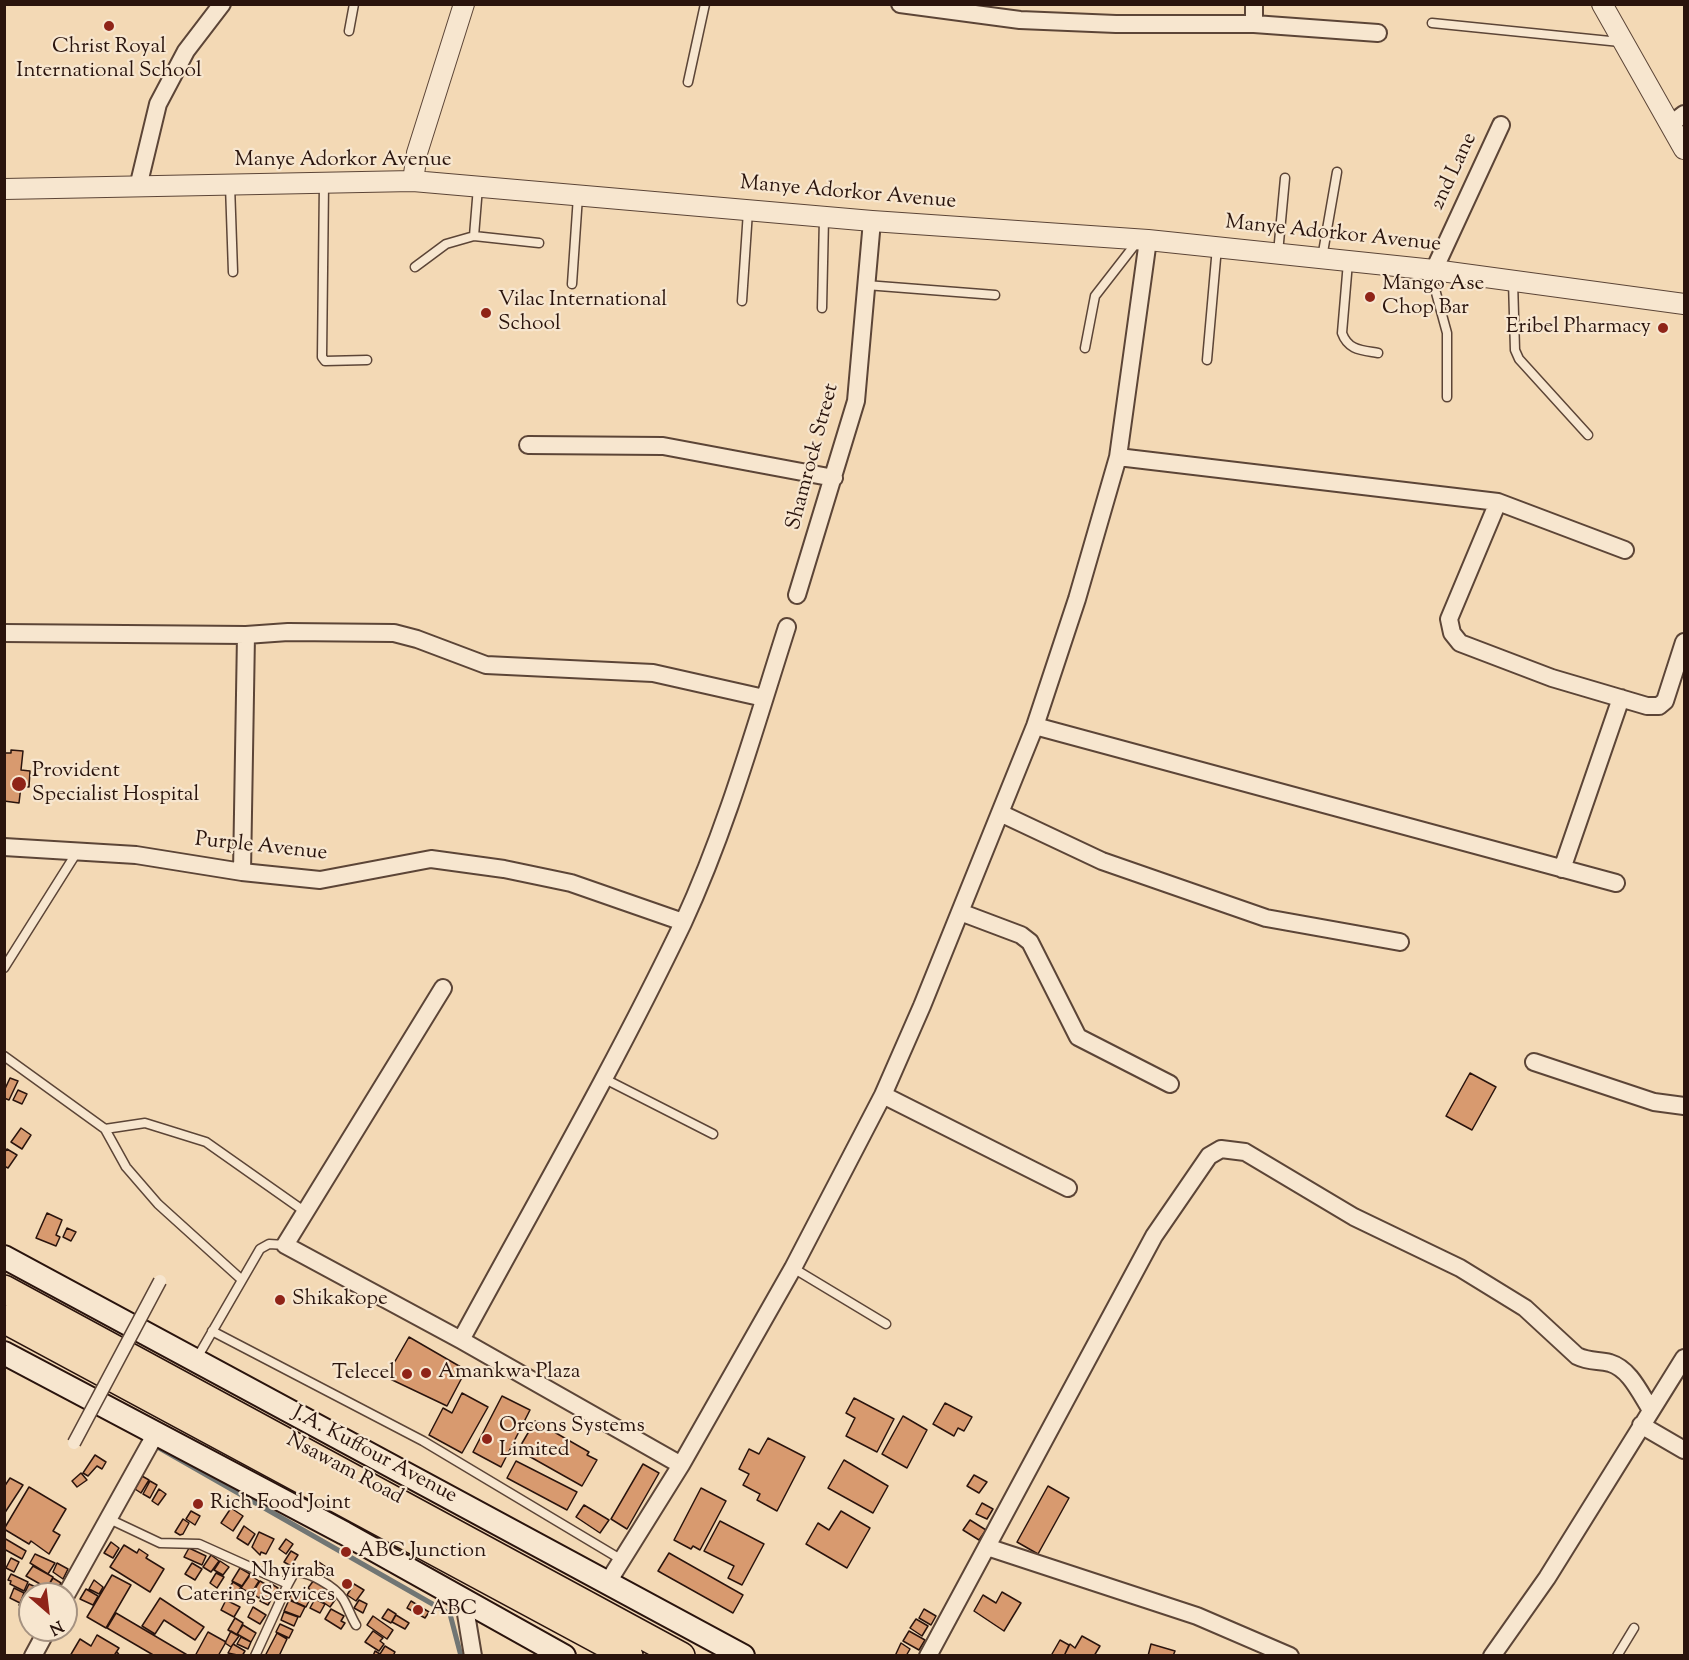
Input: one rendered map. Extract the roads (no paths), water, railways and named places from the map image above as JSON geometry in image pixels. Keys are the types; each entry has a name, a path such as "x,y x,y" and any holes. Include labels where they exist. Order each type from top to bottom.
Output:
{"highway":[{"name":"Nsawam Road","path":"4,1289 681,1656"},
{"name":"Nsawam Road","path":"4,1319 629,1656"}],"main road":[{"name":"J.A. Kuffour Avenue","path":"4,1257 743,1656"},
{"path":"4,1353 155,1435 344,1533 551,1653"}],"street":[{"path":"138,187 158,104 186,51 222,4"},
{"path":"413,181 417,153 464,4"},
{"path":"900,4 1021,12 1116,24 1254,24 1378,33"},
{"path":"1254,4 1254,24"},
{"path":"1602,4 1624,42 1678,119 1684,149"},
{"name":"2nd Lane","path":"1432,270 1501,125"},
{"name":"Manye Adorkor Avenue","path":"4,189 413,181 872,221 1143,239 1432,270 1684,304"},
{"name":"Shamrock Street","path":"797,595 856,401 872,221"},
{"path":"608,1582 681,1465 793,1268 883,1095 1035,726 1077,599 1118,457 1143,239"},
{"path":"528,444 663,446 834,478"},
{"path":"1118,457 1498,502 1625,550"},
{"path":"1498,502 1449,619 1452,633 1460,643 1552,678 1647,706 1659,705 1665,701 1684,642"},
{"path":"461,1340 603,1078 683,922 729,809 787,627"},
{"path":"4,633 246,635 288,632 394,633 417,639 486,665 653,673 764,698"},
{"path":"242,872 246,635"},
{"path":"1562,869 1621,698"},
{"path":"1035,726 1617,883"},
{"path":"1000,813 1102,861 1266,918 1299,926 1400,942"},
{"name":"Purple Avenue","path":"4,847 146,856 242,872 320,880 431,859 504,869 572,883 683,922"},
{"path":"960,912 1021,935 1030,942 1078,1037 1170,1084"},
{"path":"443,988 285,1245 461,1340 681,1465"},
{"path":"1534,1062 1654,1102 1684,1106"},
{"path":"883,1095 1068,1188"},
{"path":"928,1656 1154,1236 1209,1156 1221,1149 1245,1152 1354,1217 1460,1268 1525,1308 1577,1356 1588,1362 1611,1364 1623,1370 1651,1410"},
{"path":"74,1443 160,1281"},
{"path":"1492,1656 1547,1578 1684,1358"},
{"path":"1641,1425 1684,1450"},
{"path":"72,1582 155,1435"},
{"path":"987,1547 1197,1616 1290,1656"},
{"path":"464,1602 473,1656"},
{"path":"33,1656 41,1642"}],"lane":[{"path":"349,31 354,4"},
{"path":"688,82 705,4"},
{"path":"1432,23 1624,42"},
{"path":"1322,258 1337,172"},
{"path":"1278,253 1285,178"},
{"path":"324,183 322,357 325,361 367,360"},
{"path":"230,185 232,272"},
{"path":"474,236 478,186"},
{"path":"572,285 578,195"},
{"path":"742,301 748,210"},
{"path":"822,308 824,217"},
{"path":"415,267 446,244 474,236 539,243"},
{"path":"1085,348 1095,296 1143,239"},
{"path":"1207,360 1217,247"},
{"path":"1348,261 1342,333 1345,342 1351,347 1378,353"},
{"path":"1432,270 1447,333 1447,397"},
{"path":"1513,280 1515,350 1519,359 1588,435"},
{"path":"866,285 995,295"},
{"path":"4,968 77,851"},
{"path":"4,1056 105,1129 126,1167 158,1203 242,1280"},
{"path":"603,1078 713,1134"},
{"path":"105,1129 145,1123 206,1142 304,1211"},
{"path":"196,1360 260,1249 269,1244 285,1245"},
{"path":"793,1268 886,1324"},
{"path":"213,1331 423,1441 623,1560"},
{"path":"107,1518 160,1543 199,1544 288,1584"},
{"path":"255,1656 294,1573 301,1571 335,1590 343,1598 356,1625"},
{"path":"1617,1656 1634,1628"}],"waterway":[{"path":"154,1445 450,1614 461,1656"}],"place":[{"name":"Christ Royal International School","path":"109,26"},
{"name":"Mango Ase Chop Bar","path":"1370,297"},
{"name":"Vilac International School","path":"486,313"},
{"name":"Eribel Pharmacy","path":"1663,328"},
{"name":"Provident Specialist Hospital","path":"19,784"},
{"name":"Shikakope","path":"280,1300"},
{"name":"Amankwa Plaza","path":"426,1373"},
{"name":"Telecel","path":"407,1374"},
{"name":"Orcons Systems Limited","path":"487,1439"},
{"name":"Rich Food Joint","path":"198,1504"},
{"name":"ABC Junction","path":"346,1552"},
{"name":"Nhyiraba Catering Services","path":"347,1584"},
{"name":"ABC","path":"418,1610"}]}
